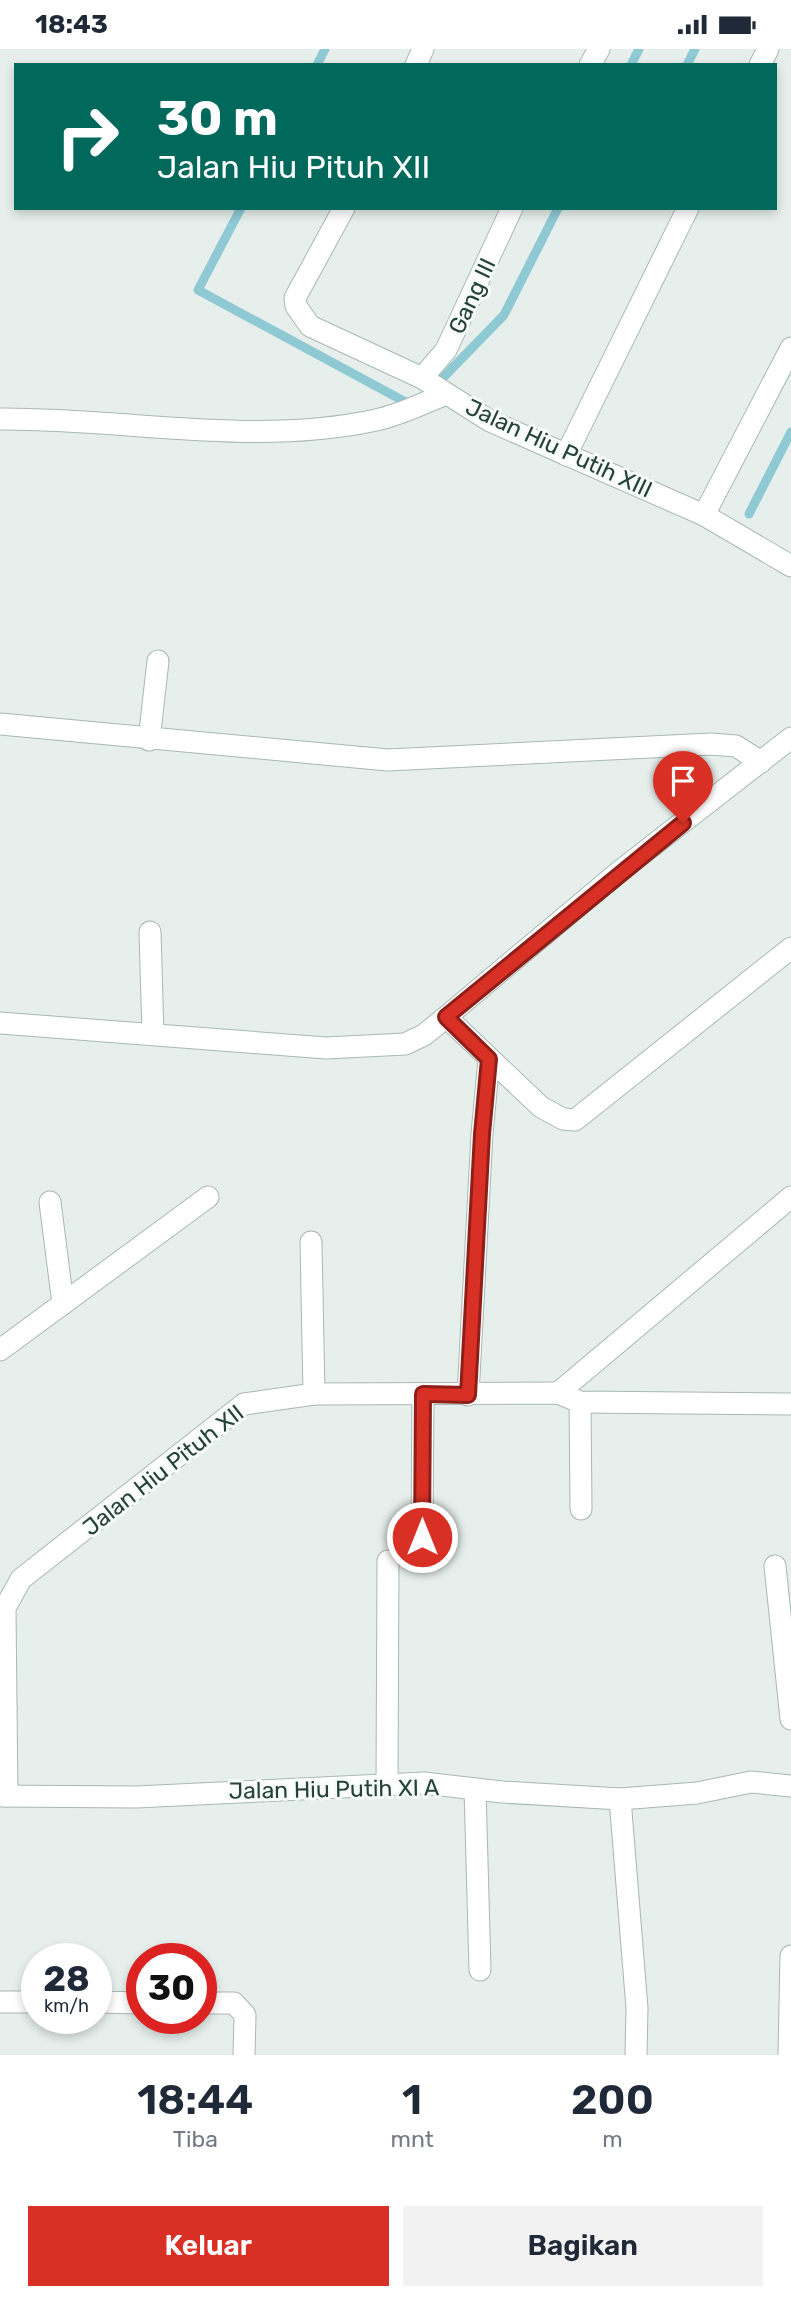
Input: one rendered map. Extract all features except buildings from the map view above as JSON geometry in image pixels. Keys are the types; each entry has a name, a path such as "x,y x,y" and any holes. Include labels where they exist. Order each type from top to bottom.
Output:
{"street":[{"name":"Jalan Hiu Putih XIII","path":"343,210 295,298 296,306 310,326 422,379 490,421 704,515 788,557"},
{"name":"Gang III","path":"422,379 446,350 511,210"},
{"path":"566,455 687,210"},
{"path":"704,515 791,348"},
{"path":"0,419 45,419 203,431 299,430 379,420 446,394"},
{"path":"149,740 159,661"},
{"path":"0,724 149,740 388,760 711,744 736,746 761,762"},
{"path":"0,1023 327,1048 405,1044 424,1035 620,871 791,738"},
{"path":"150,932 153,1034"},
{"path":"446,1017 551,1114 575,1120 791,948"},
{"path":"468,1395 482,1134 489,1059"},
{"path":"0,1350 208,1197"},
{"path":"558,1393 791,1197"},
{"path":"50,1202 63,1304"},
{"path":"311,1242 314,1394"},
{"name":"Jalan Hiu Pituh XII","path":"4,1796 5,1608 21,1579 244,1404 314,1394 558,1393 580,1402 791,1404"},
{"path":"422,1537 423,1394"},
{"path":"580,1402 581,1509"},
{"path":"387,1784 388,1561"},
{"path":"775,1566 791,1719"},
{"name":"Jalan Hiu Putih XI A","path":"4,1796 136,1797 424,1783 620,1799 697,1793 751,1782 791,1786"},
{"path":"475,1789 480,1970"},
{"path":"620,1799 637,2008 636,2055"},
{"path":"789,2055 791,1969"},
{"path":"0,2002 21,2002"},
{"path":"217,2003 234,2003 245,2015 244,2055"}],"waterway":[{"path":"318,63 325,49"},
{"path":"632,63 639,49"},
{"path":"688,63 695,49"},
{"path":"240,210 198,290 411,405"},
{"path":"434,387 504,315 557,210"},
{"path":"749,514 791,432"}],"route":[{"path":"422,1537 423,1394 468,1395 482,1134 489,1059 446,1017 620,871 683,823"}]}
